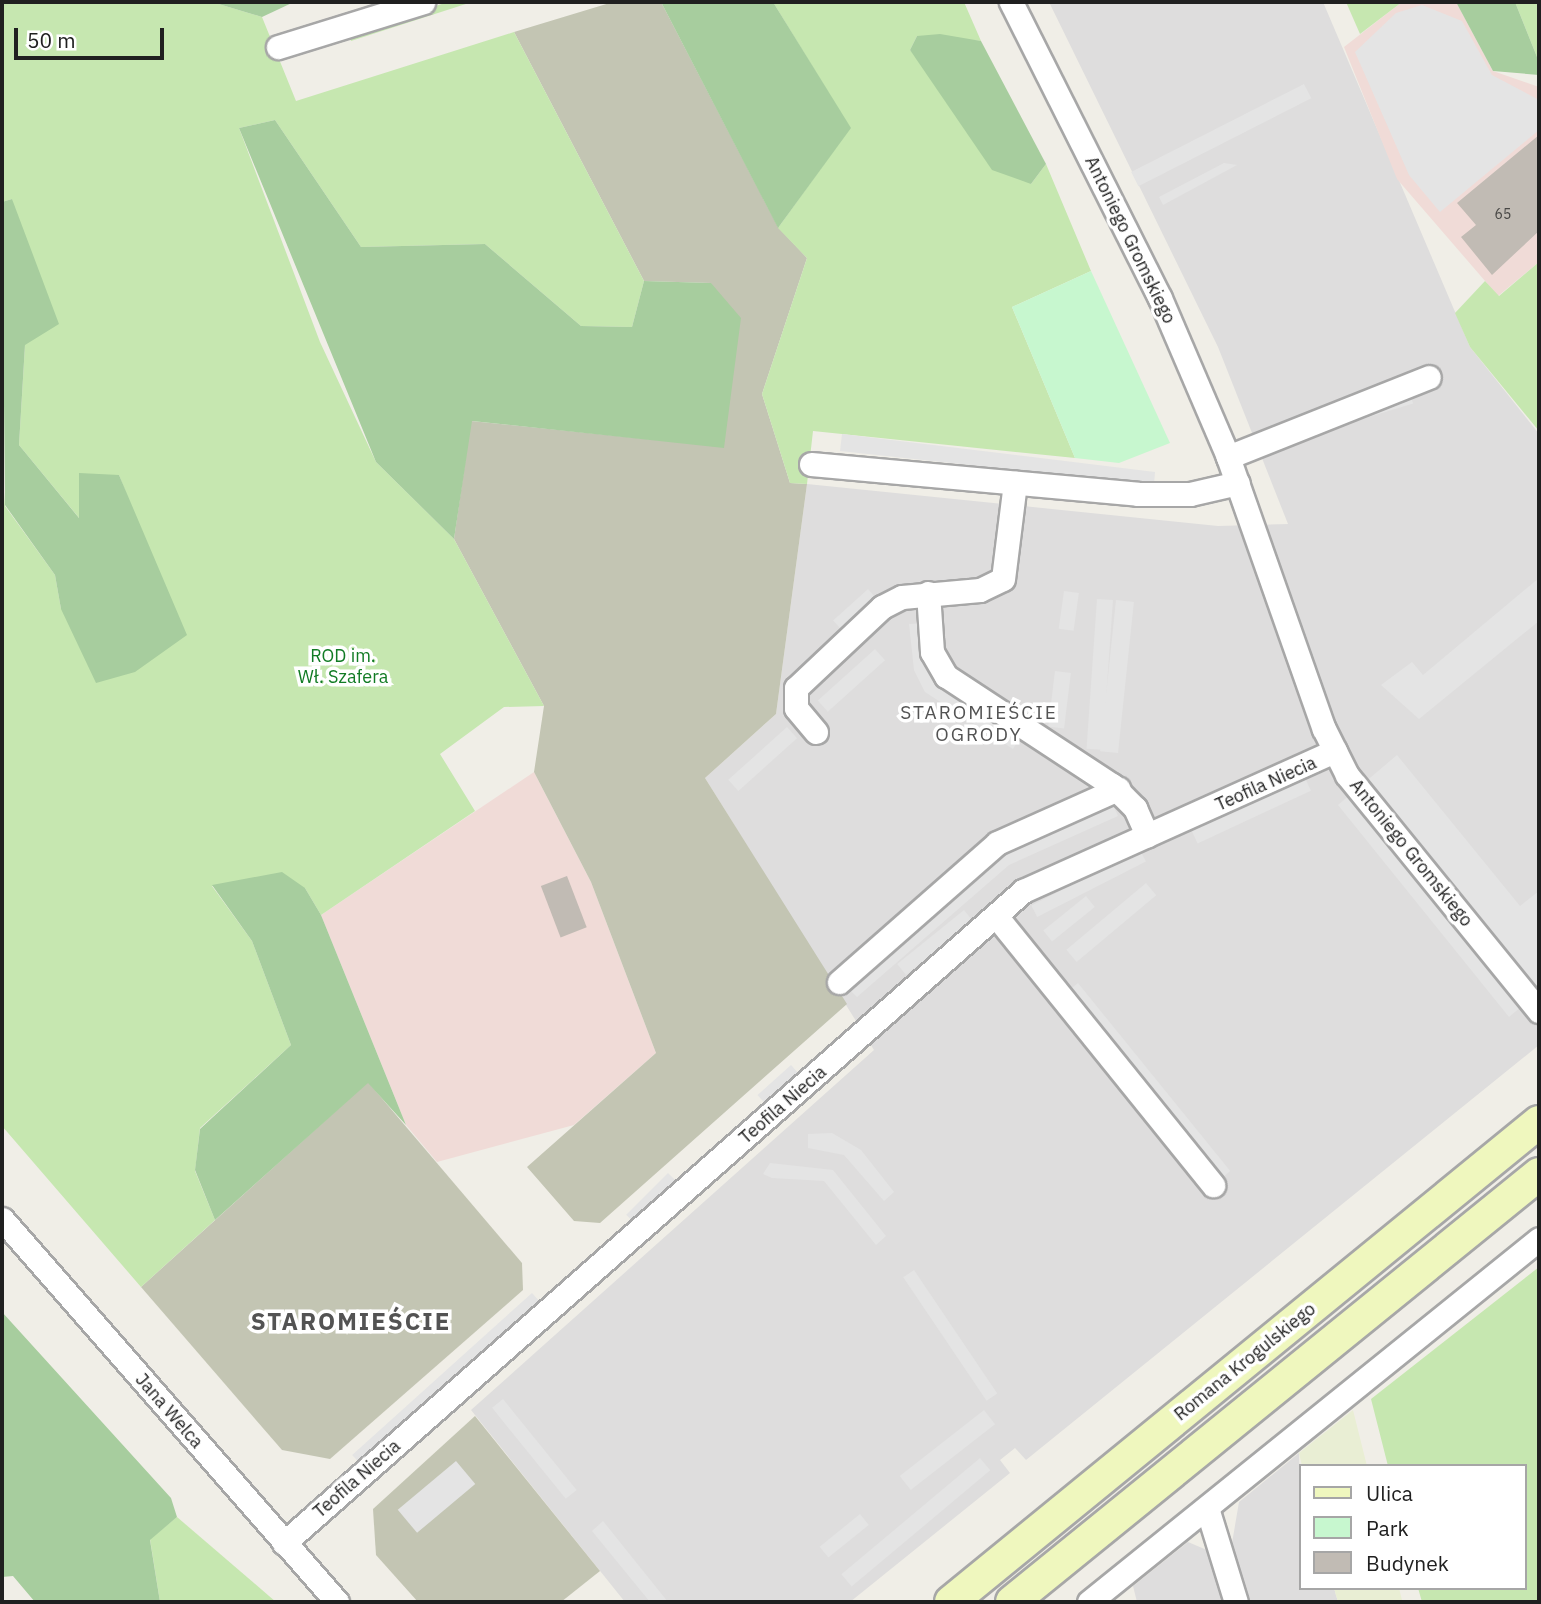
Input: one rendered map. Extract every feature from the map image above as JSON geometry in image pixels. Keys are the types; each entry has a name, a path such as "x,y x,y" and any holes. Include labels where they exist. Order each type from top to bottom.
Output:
{"main road":[{"name":"Romana Krogulskiego","path":"951,1602 1539,1122"},
{"path":"1012,1602 1539,1174"}],"street":[{"path":"278,47 423,2"},
{"name":"Antoniego Gromskiego","path":"1011,2 1160,298 1228,457 1335,751 1357,789 1539,1011"},
{"path":"1228,457 1429,377"},
{"path":"811,464 1138,494 1190,494 1238,484"},
{"path":"816,732 796,708 796,688 882,607 928,593 980,590 1003,579 1015,483"},
{"path":"928,593 932,652 946,676 1118,789 1135,808 1147,835"},
{"name":"Teofila Niecia","path":"284,1543 996,916 1046,877 1335,751"},
{"path":"839,982 997,843 1118,789"},
{"path":"996,916 1213,1185"},
{"name":"Jana Welca","path":"2,1219 337,1602"},
{"path":"1089,1602 1539,1239"},
{"path":"1207,1508 1236,1602"}],"shaded area":[{"path":"613,2 661,2 778,227 807,258 762,394 790,483 807,484 776,714 705,778 847,1004 600,1223 574,1221 527,1167 656,1053 591,882 534,772 544,706 454,539 471,421 724,447 711,283 644,281 514,32"},
{"path":"1049,2 1323,2 1470,347 1539,434 1539,1045 1026,1460 1015,1448 1000,1460 1010,1473 850,1602 625,1602 471,1410 874,1050 705,778 776,714 807,484 1218,526 1288,524 1218,347"},
{"path":"1402,2 1456,2 1493,71 1539,87 1539,262 1498,296 1397,179 1344,47"},
{"path":"1422,5 1462,21 1492,75 1539,100 1539,130 1440,212 1409,175 1355,52 1396,13"},
{"path":"1304,84 1311,98 1138,186 1131,172"},
{"path":"1224,163 1237,165 1163,205 1159,197"},
{"path":"1409,390 1413,403 1257,451 1253,438"},
{"path":"842,434 1155,472 1154,485 840,451"},
{"path":"1539,578 1539,621 1419,719 1381,685 1412,662 1423,675"},
{"path":"868,589 878,600 843,632 833,620"},
{"path":"1064,591 1079,593 1074,631 1059,629"},
{"path":"1097,599 1113,600 1102,750 1087,749"},
{"path":"1116,600 1134,602 1118,753 1100,751"},
{"path":"923,623 932,679 1020,737 1013,749 925,692 914,670 909,624"},
{"path":"875,649 885,660 828,712 818,701"},
{"path":"1055,671 1071,673 1064,729 1048,727"},
{"path":"787,727 797,738 738,791 728,780"},
{"path":"1397,755 1520,906 1539,891 1539,992 1509,1017 1338,805"},
{"path":"534,772 591,882 656,1053 574,1125 437,1162 406,1125 321,915"},
{"path":"1305,778 1311,791 1198,844 1192,831"},
{"path":"1112,803 1118,816 1009,865 857,997 848,988 1004,850"},
{"path":"1140,850 1146,862 1037,917 1031,905"},
{"path":"1146,883 1156,895 1077,962 1066,950"},
{"path":"1086,896 1095,907 1052,941 1043,931"},
{"path":"964,910 973,921 906,975 897,964"},
{"path":"1078,983 1230,1171 1219,1180 1067,992"},
{"path":"791,1065 801,1076 768,1106 758,1095"},
{"path":"368,1082 522,1263 523,1290 330,1459 282,1450 141,1287"},
{"path":"832,1133 861,1150 894,1192 884,1201 844,1155 808,1148 808,1134"},
{"path":"770,1163 833,1170 886,1236 876,1245 824,1181 772,1178 763,1174"},
{"path":"668,1173 679,1184 638,1226 626,1215"},
{"path":"914,1270 997,1394 987,1401 903,1277"},
{"path":"532,1293 542,1304 362,1466 352,1455"},
{"path":"503,1399 577,1490 566,1499 492,1408"},
{"path":"984,1410 995,1424 911,1490 900,1476"},
{"path":"1353,1410 1366,1464 1302,1464 1299,1453"},
{"path":"475,1416 600,1571 561,1602 418,1602 376,1555 373,1509"},
{"path":"1299,1453 1300,1590 1335,1590 1338,1602 1244,1602 1231,1549 1239,1502"},
{"path":"980,1458 990,1470 852,1587 841,1574"},
{"path":"456,1461 475,1484 417,1533 398,1510"},
{"path":"860,1514 869,1525 828,1558 820,1547"},
{"path":"603,1521 668,1602 650,1602 592,1531"},
{"path":"1188,1542 1214,1553 1226,1602 1137,1602 1133,1586"},
{"path":"1335,1590 1400,1590 1402,1600 1338,1602"}],"green space":[{"name":"ROD im. Wł. Szafera","path":"2,2 212,2 262,17 296,101 514,32 644,281 632,327 581,326 485,244 361,247 275,120 239,128 320,342 376,462 454,539 544,706 504,707 440,754 475,811 321,915 305,888 212,886 252,941 291,1045 200,1128 195,1171 215,1220 141,1287 2,1126 2,464 5,506 55,575 61,609 133,511 119,475 80,519 19,445 25,345 12,199 2,202"},
{"path":"212,2 294,2 262,17"},
{"path":"448,2 472,2 351,41 349,34"},
{"path":"661,2 773,2 851,128 778,228"},
{"path":"773,2 964,2 981,41 917,36 910,50 1031,184 1046,164 1091,271 1012,307 1075,458 813,431 807,484 790,483 762,394 807,258 778,228 850,128"},
{"path":"1346,2 1402,2 1360,34"},
{"path":"1456,2 1515,2 1539,62 1539,75 1493,71"},
{"path":"1515,2 1539,2 1539,62"},
{"path":"940,34 981,41 1046,164 1031,184 992,170 910,50 917,36"},
{"path":"275,120 361,247 485,244 581,326 632,327 644,281 711,283 741,318 724,448 472,421 454,539 376,462 239,128"},
{"path":"12,199 59,324 25,345 19,445 79,518 79,473 119,475 187,635 135,672 96,683 61,609 55,575 5,505 2,202"},
{"path":"1539,262 1539,431 1470,347 1455,313 1485,281 1499,296"},
{"path":"1091,271 1170,443 1119,463 1075,458 1012,307"},
{"path":"282,872 305,888 321,915 406,1125 368,1083 215,1220 195,1170 200,1129 291,1045 252,941 212,885"},
{"path":"1539,1267 1539,1602 1422,1602 1419,1590 1527,1590 1527,1464 1387,1464 1371,1399"},
{"path":"2,1312 171,1498 177,1517 150,1540 160,1602 35,1602 13,1576 2,1577"},
{"path":"177,1517 276,1602 160,1602 150,1539"}],"building":[{"path":"1539,135 1539,231 1492,275 1461,237 1476,225 1457,203"},
{"path":"567,876 587,927 561,937 541,886"}],"district":[{"name":"STAROMIEŚCIE OGRODY","path":"979,724"},
{"name":"STAROMIEŚCIE","path":"351,1322"}]}
